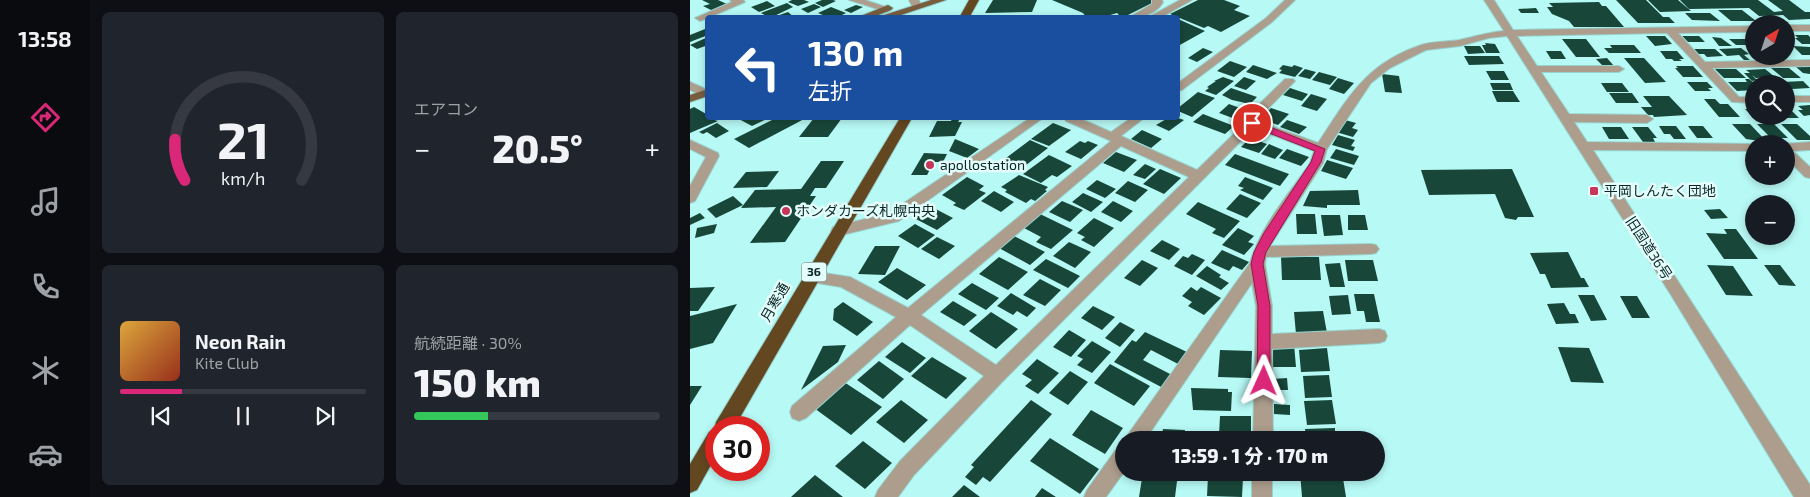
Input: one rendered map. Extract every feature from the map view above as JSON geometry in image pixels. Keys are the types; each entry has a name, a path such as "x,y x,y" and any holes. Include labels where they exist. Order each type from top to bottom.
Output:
{"highway":[{"path":"966,15 974,0"},
{"name":"月寒通","path":"729,416 905,120"},
{"path":"690,483 705,457"}],"main road":[{"path":"869,15 915,2 941,0"},
{"path":"887,15 915,2"},
{"path":"690,100 699,89"}],"street":[{"path":"714,15 740,2 735,0"},
{"path":"854,0 886,9"},
{"path":"1138,15 1156,6 1157,0"},
{"path":"1158,15 1187,0"},
{"path":"1180,87 1269,20 1290,0"},
{"name":"旧国道36号","path":"1489,0 1584,146 1806,497"},
{"path":"690,14 704,20"},
{"path":"1795,28 1810,28"},
{"path":"1140,431 1258,258 1268,236 1316,162 1320,149 1367,81 1386,66 1424,47 1460,43 1488,34 1510,32 1745,29"},
{"path":"1669,30 1736,100 1745,100"},
{"path":"1702,65 1810,63"},
{"path":"1534,69 1618,69"},
{"path":"885,497 907,468 997,375 1252,123 1252,118 1289,81"},
{"path":"1795,99 1810,98"},
{"path":"1565,118 1647,119"},
{"path":"838,231 894,217 1034,120"},
{"path":"1074,120 1199,176"},
{"path":"799,412 1136,120"},
{"path":"1252,123 1320,149"},
{"path":"690,144 713,156 690,198"},
{"path":"1584,146 1745,147"},
{"path":"1795,147 1810,146"},
{"path":"1795,160 1810,174"},
{"path":"1258,258 1372,249"},
{"path":"1258,258 1264,306 1263,431"},
{"path":"811,277 844,281 909,316 997,375"},
{"path":"1264,342 1379,336"},
{"path":"1094,497 1115,468"},
{"path":"1262,481 1262,497"}],"building":[{"path":"702,0 718,0 729,5 713,11 703,6 710,4"},
{"path":"792,0 809,2 798,6 788,2"},
{"path":"822,0 836,1 823,7 815,3"},
{"path":"993,0 1037,0 1032,12 985,13"},
{"path":"1052,0 1158,0 1128,15 1119,15 1117,13 1110,15 1085,15"},
{"path":"1198,0 1224,0 1240,6 1234,10 1250,16 1221,32 1208,26 1204,28 1180,18 1180,15 1170,14"},
{"path":"1616,0 1646,0 1663,17 1669,17 1675,23 1638,23"},
{"path":"1648,0 1678,0 1691,11 1660,12"},
{"path":"1680,0 1758,0 1774,12 1783,11 1768,0 1789,0 1805,12 1810,12 1810,19 1795,20 1795,15 1758,15 1749,8 1689,9"},
{"path":"767,1 775,6 759,12 751,7"},
{"path":"1599,2 1602,6 1606,6 1624,27 1574,27 1569,21 1552,14 1547,7 1553,7 1549,3"},
{"path":"787,3 793,7 776,15 765,15 761,13"},
{"path":"814,4 821,7 808,13 801,9"},
{"path":"856,5 863,7 851,13 844,10"},
{"path":"831,7 846,13 842,15 823,15 818,13"},
{"path":"1536,8 1539,13 1521,13 1518,9"},
{"path":"1718,10 1742,10 1748,15 1745,15 1745,21 1731,21"},
{"path":"788,12 792,15 780,15"},
{"path":"1685,13 1710,13 1720,21 1692,20"},
{"path":"1180,20 1205,31 1180,45"},
{"path":"705,29 705,36 690,42 690,35"},
{"path":"1795,35 1808,35 1810,37 1810,44 1802,44 1795,38 1798,38"},
{"path":"1646,36 1665,36 1672,44 1655,46"},
{"path":"1682,36 1699,36 1705,42 1688,42"},
{"path":"1712,37 1721,38 1732,46 1719,46"},
{"path":"705,38 705,46 697,49 690,45"},
{"path":"1562,39 1586,39 1600,57 1576,57"},
{"path":"1729,39 1745,39 1745,45 1736,45"},
{"path":"1485,43 1495,44 1500,53 1486,53 1482,45 1486,45"},
{"path":"1610,45 1634,45 1641,53 1609,53 1604,48 1612,48"},
{"path":"1464,46 1480,46 1485,53 1468,54"},
{"path":"1795,46 1810,47 1810,55 1802,55"},
{"path":"1203,48 1213,52 1197,62 1188,58"},
{"path":"1741,48 1745,51 1745,60 1739,55 1727,56 1719,49"},
{"path":"1694,49 1715,49 1723,56 1707,57 1704,54 1698,54"},
{"path":"1546,51 1561,51 1566,59 1551,59"},
{"path":"1660,51 1677,51 1684,59 1679,59 1682,61 1674,61 1666,59"},
{"path":"1464,56 1499,56 1504,64 1469,65"},
{"path":"1607,58 1614,66 1603,66 1596,59"},
{"path":"1624,58 1644,58 1666,82 1645,83"},
{"path":"1230,61 1247,67 1234,77 1217,71"},
{"path":"1253,65 1277,73 1267,79 1246,72"},
{"path":"1283,65 1292,67 1294,65 1303,68 1295,77 1279,73 1282,70 1279,69"},
{"path":"1676,66 1693,66 1703,77 1683,77 1675,68 1678,68"},
{"path":"1796,67 1810,67 1810,74 1803,73"},
{"path":"1771,68 1789,68 1801,78 1795,78 1795,75 1779,75"},
{"path":"1305,69 1316,72 1310,79 1298,76"},
{"path":"1715,69 1736,69 1745,77 1745,78 1724,78"},
{"path":"1765,69 1772,75 1746,75 1744,73 1750,73 1746,70"},
{"path":"1486,71 1504,71 1509,80 1491,80"},
{"path":"1319,72 1337,77 1330,85 1312,80"},
{"path":"1382,74 1399,76 1402,93 1385,92"},
{"path":"1223,77 1234,81 1216,95 1205,91 1209,88 1207,87 1216,81 1214,81"},
{"path":"1244,77 1256,81 1246,90 1234,86"},
{"path":"1338,78 1354,83 1344,94 1329,89"},
{"path":"1795,81 1803,81 1810,88 1795,89"},
{"path":"1687,82 1707,82 1713,88 1708,88 1711,91 1695,91"},
{"path":"1728,82 1745,82 1745,91 1737,91"},
{"path":"1490,83 1510,83 1513,90 1493,90"},
{"path":"1601,83 1622,83 1629,92 1607,92"},
{"path":"1231,88 1257,97 1250,104 1232,100 1222,95"},
{"path":"1290,88 1308,94 1302,101 1283,95"},
{"path":"1492,91 1513,91 1520,102 1497,102"},
{"path":"1198,92 1215,98 1192,117 1180,112 1180,106"},
{"path":"1609,93 1632,93 1639,103 1616,103"},
{"path":"1311,94 1327,99 1317,111 1301,106"},
{"path":"1643,96 1669,96 1687,115 1654,117 1653,115 1648,115 1641,107 1652,107"},
{"path":"1704,99 1715,99 1720,104 1728,104 1740,117 1719,117"},
{"path":"1229,104 1248,111 1238,120 1219,113"},
{"path":"1810,105 1810,115 1804,116 1798,110 1803,110 1798,106"},
{"path":"694,107 705,113 705,120 718,121 690,133 690,109"},
{"path":"1271,108 1289,114 1278,125 1260,119"},
{"path":"1203,114 1234,126 1225,134 1193,122"},
{"path":"741,120 765,120 752,126"},
{"path":"772,120 802,120 749,148 734,139"},
{"path":"812,120 841,120 828,137 799,137"},
{"path":"959,120 958,122 962,122 955,136 929,137 937,121"},
{"path":"1165,120 1184,120 1169,131 1156,125"},
{"path":"1287,120 1307,127 1299,134 1280,127"},
{"path":"1345,120 1356,123 1352,128 1358,130 1353,137 1336,132"},
{"path":"717,123 729,131 716,138 707,132 703,134 699,132"},
{"path":"1053,123 1071,130 1049,146 1031,139"},
{"path":"1732,124 1751,125 1760,135 1745,135 1745,138"},
{"path":"1797,124 1810,136 1810,140 1797,140 1795,135 1792,135 1782,125"},
{"path":"1758,125 1775,125 1785,135 1768,135"},
{"path":"1659,126 1676,126 1686,139 1674,139 1670,134 1664,134"},
{"path":"1688,126 1703,126 1713,138 1697,138"},
{"path":"1602,127 1621,127 1629,139 1609,139"},
{"path":"1632,127 1648,127 1657,138 1653,138 1655,142 1643,142"},
{"path":"1142,130 1162,139 1151,148 1131,139"},
{"path":"1338,135 1355,140 1351,146 1355,147 1353,151 1332,145"},
{"path":"1250,138 1267,144 1259,153 1241,147"},
{"path":"955,139 979,149 967,158 949,151"},
{"path":"1030,140 1048,148 1021,169 1002,161"},
{"path":"1080,141 1085,143 1088,141 1098,145 1081,159 1065,152"},
{"path":"1269,144 1283,150 1275,159 1261,154"},
{"path":"1287,149 1309,157 1301,166 1279,158"},
{"path":"1336,149 1359,156 1354,165 1330,158"},
{"path":"1116,152 1137,160 1124,172 1103,163"},
{"path":"924,153 947,154 943,162 934,162 927,175 911,175"},
{"path":"1235,154 1289,174 1280,186 1225,165"},
{"path":"1049,155 1072,166 1057,177 1052,175 1041,183 1023,174"},
{"path":"1327,160 1353,168 1346,179 1321,171"},
{"path":"821,161 844,161 826,188 815,188 810,196 816,196 785,242 750,243 776,207 741,208 755,190 801,189"},
{"path":"1145,164 1156,169 1145,179 1133,175"},
{"path":"1160,169 1181,178 1164,194 1143,184"},
{"path":"1512,169 1534,217 1518,217 1516,220 1505,218 1495,194 1429,195 1421,170"},
{"path":"779,171 767,187 733,188 746,172"},
{"path":"1019,175 1048,187 1045,190 1047,191 1035,201 1031,199 1026,203 1005,192 1007,190 1001,187"},
{"path":"967,177 984,186 979,190 986,193 964,210 953,205 956,203 942,195"},
{"path":"1245,177 1273,188 1263,200 1240,190 1244,188 1238,186"},
{"path":"1097,180 1116,189 1105,198 1086,189"},
{"path":"1128,181 1148,190 1135,202 1115,193"},
{"path":"1358,190 1360,205 1327,205 1327,208 1303,206 1310,191"},
{"path":"994,191 1014,202 1001,212 981,201"},
{"path":"1083,193 1103,202 1091,212 1072,202"},
{"path":"1240,194 1261,203 1247,218 1226,209"},
{"path":"733,196 743,205 716,218 707,209"},
{"path":"1062,201 1083,210 1070,222 1049,212"},
{"path":"1113,201 1133,211 1121,222 1101,212"},
{"path":"1198,202 1240,221 1224,238 1212,233 1216,229 1186,214"},
{"path":"928,205 953,218 937,230 912,217"},
{"path":"1720,209 1728,218 1711,219 1704,210"},
{"path":"700,213 705,218 690,225 690,218"},
{"path":"1040,214 1073,230 1051,249 1036,242 1041,237 1024,228"},
{"path":"1296,214 1315,214 1317,234 1297,234"},
{"path":"1321,215 1340,215 1343,235 1324,236"},
{"path":"1348,215 1365,215 1368,230 1348,230"},
{"path":"1094,218 1114,228 1094,247 1081,240 1085,237 1077,233"},
{"path":"717,224 714,233 695,238 697,228"},
{"path":"915,224 935,235 918,248 898,236"},
{"path":"1238,228 1254,236 1248,242 1254,244 1244,255 1222,245"},
{"path":"1724,229 1736,229 1745,241 1745,245 1748,245 1758,259 1724,259 1706,233 1727,234"},
{"path":"1014,236 1045,252 1030,265 999,248"},
{"path":"937,237 955,246 939,259 921,249"},
{"path":"1162,240 1180,249 1169,260 1150,251"},
{"path":"1069,242 1091,252 1075,268 1053,256"},
{"path":"875,246 900,246 885,275 858,274"},
{"path":"1222,250 1249,262 1242,270 1233,266 1229,271 1211,263"},
{"path":"1568,252 1581,278 1584,278 1589,287 1551,288 1545,274 1540,274 1530,253"},
{"path":"1192,254 1205,260 1192,275 1174,266 1183,256 1188,258"},
{"path":"999,257 1028,272 1008,290 979,274"},
{"path":"1281,257 1319,257 1321,280 1282,280"},
{"path":"1046,259 1080,276 1068,288 1033,270"},
{"path":"1142,260 1158,268 1140,286 1124,278"},
{"path":"1345,260 1373,260 1378,281 1348,281"},
{"path":"1340,263 1345,287 1330,287 1325,264"},
{"path":"1707,265 1733,266 1753,296 1726,295"},
{"path":"1764,265 1780,265 1796,286 1779,285"},
{"path":"1207,266 1229,283 1221,290 1196,276"},
{"path":"897,268 926,285 907,300 878,282"},
{"path":"1040,279 1061,290 1045,306 1023,295"},
{"path":"972,283 999,298 986,310 958,294"},
{"path":"715,287 698,311 690,311 690,288"},
{"path":"1191,287 1197,291 1201,287 1221,298 1204,315 1188,306 1192,302 1182,296"},
{"path":"1011,293 1036,308 1027,317 1017,311 1013,315 997,306"},
{"path":"1354,294 1374,294 1380,322 1366,322 1364,311 1357,311"},
{"path":"1348,295 1351,314 1332,315 1329,296"},
{"path":"1578,295 1594,295 1607,320 1591,321"},
{"path":"1620,296 1637,296 1650,318 1632,318"},
{"path":"953,301 977,315 964,326 940,312"},
{"path":"843,302 873,322 857,336 833,320 834,309"},
{"path":"1564,303 1570,314 1575,314 1579,323 1556,324 1547,304"},
{"path":"737,304 713,343 690,349 690,316"},
{"path":"1093,306 1115,317 1102,330 1081,318"},
{"path":"1323,311 1327,333 1296,334 1294,312"},
{"path":"991,312 1018,329 996,349 969,331"},
{"path":"1120,322 1135,330 1120,347 1105,338"},
{"path":"1069,330 1086,340 1071,357 1053,347"},
{"path":"1145,332 1189,353 1180,365 1151,350 1143,360 1172,375 1163,388 1114,362 1132,340 1136,342"},
{"path":"1092,341 1111,352 1092,373 1077,365 1083,359 1077,356"},
{"path":"902,342 926,358 910,373 885,357"},
{"path":"1272,344 1294,344 1296,367 1273,367"},
{"path":"846,345 838,362 801,390 823,346"},
{"path":"1558,347 1589,348 1604,383 1571,382"},
{"path":"1327,348 1330,371 1301,372 1299,350"},
{"path":"1220,350 1252,351 1251,378 1218,377"},
{"path":"932,357 967,378 946,399 911,376"},
{"path":"1037,359 1059,373 1038,394 1025,386 1032,380 1022,374"},
{"path":"879,361 904,379 883,399 857,380"},
{"path":"1110,364 1150,386 1134,406 1094,383"},
{"path":"1070,371 1088,382 1068,405 1049,393"},
{"path":"1329,375 1332,397 1305,398 1303,376"},
{"path":"1287,378 1288,390 1274,390 1273,379"},
{"path":"844,382 882,407 851,435 814,408"},
{"path":"690,386 702,386 690,405"},
{"path":"1191,388 1228,389 1228,392 1232,392 1231,411 1193,410"},
{"path":"901,400 928,420 904,443 876,422"},
{"path":"1031,400 1052,414 990,482 983,477 976,485 965,477 974,467 971,465"},
{"path":"1332,400 1336,424 1307,425 1304,401"},
{"path":"1274,404 1290,405 1290,415 1274,414"},
{"path":"1091,410 1123,428 1121,431 1115,431 1115,440 1105,454 1072,435"},
{"path":"1220,416 1251,416 1251,431 1219,431"},
{"path":"1335,428 1335,431 1305,431 1305,429"},
{"path":"1163,429 1185,430 1185,431 1163,431"},
{"path":"1050,438 1099,469 1080,494 1030,461"},
{"path":"863,441 892,463 865,489 835,466"},
{"path":"815,475 843,497 791,497"},
{"path":"1142,481 1177,481 1175,497 1139,497"},
{"path":"1208,481 1243,481 1242,497 1207,496"},
{"path":"1301,481 1343,481 1346,497 1302,497"},
{"path":"964,485 980,497 952,497"},
{"path":"1042,488 1056,497 1035,497"}],"place":[{"name":"apollostation","path":"930,165"},
{"name":"平岡しんたく団地","path":"1594,191"},
{"name":"ホンダカーズ札幌中央","path":"786,211"}],"route":[{"path":"1252,123 1320,149 1316,162 1268,236 1260,252 1257,264 1264,306 1264,381"}]}
